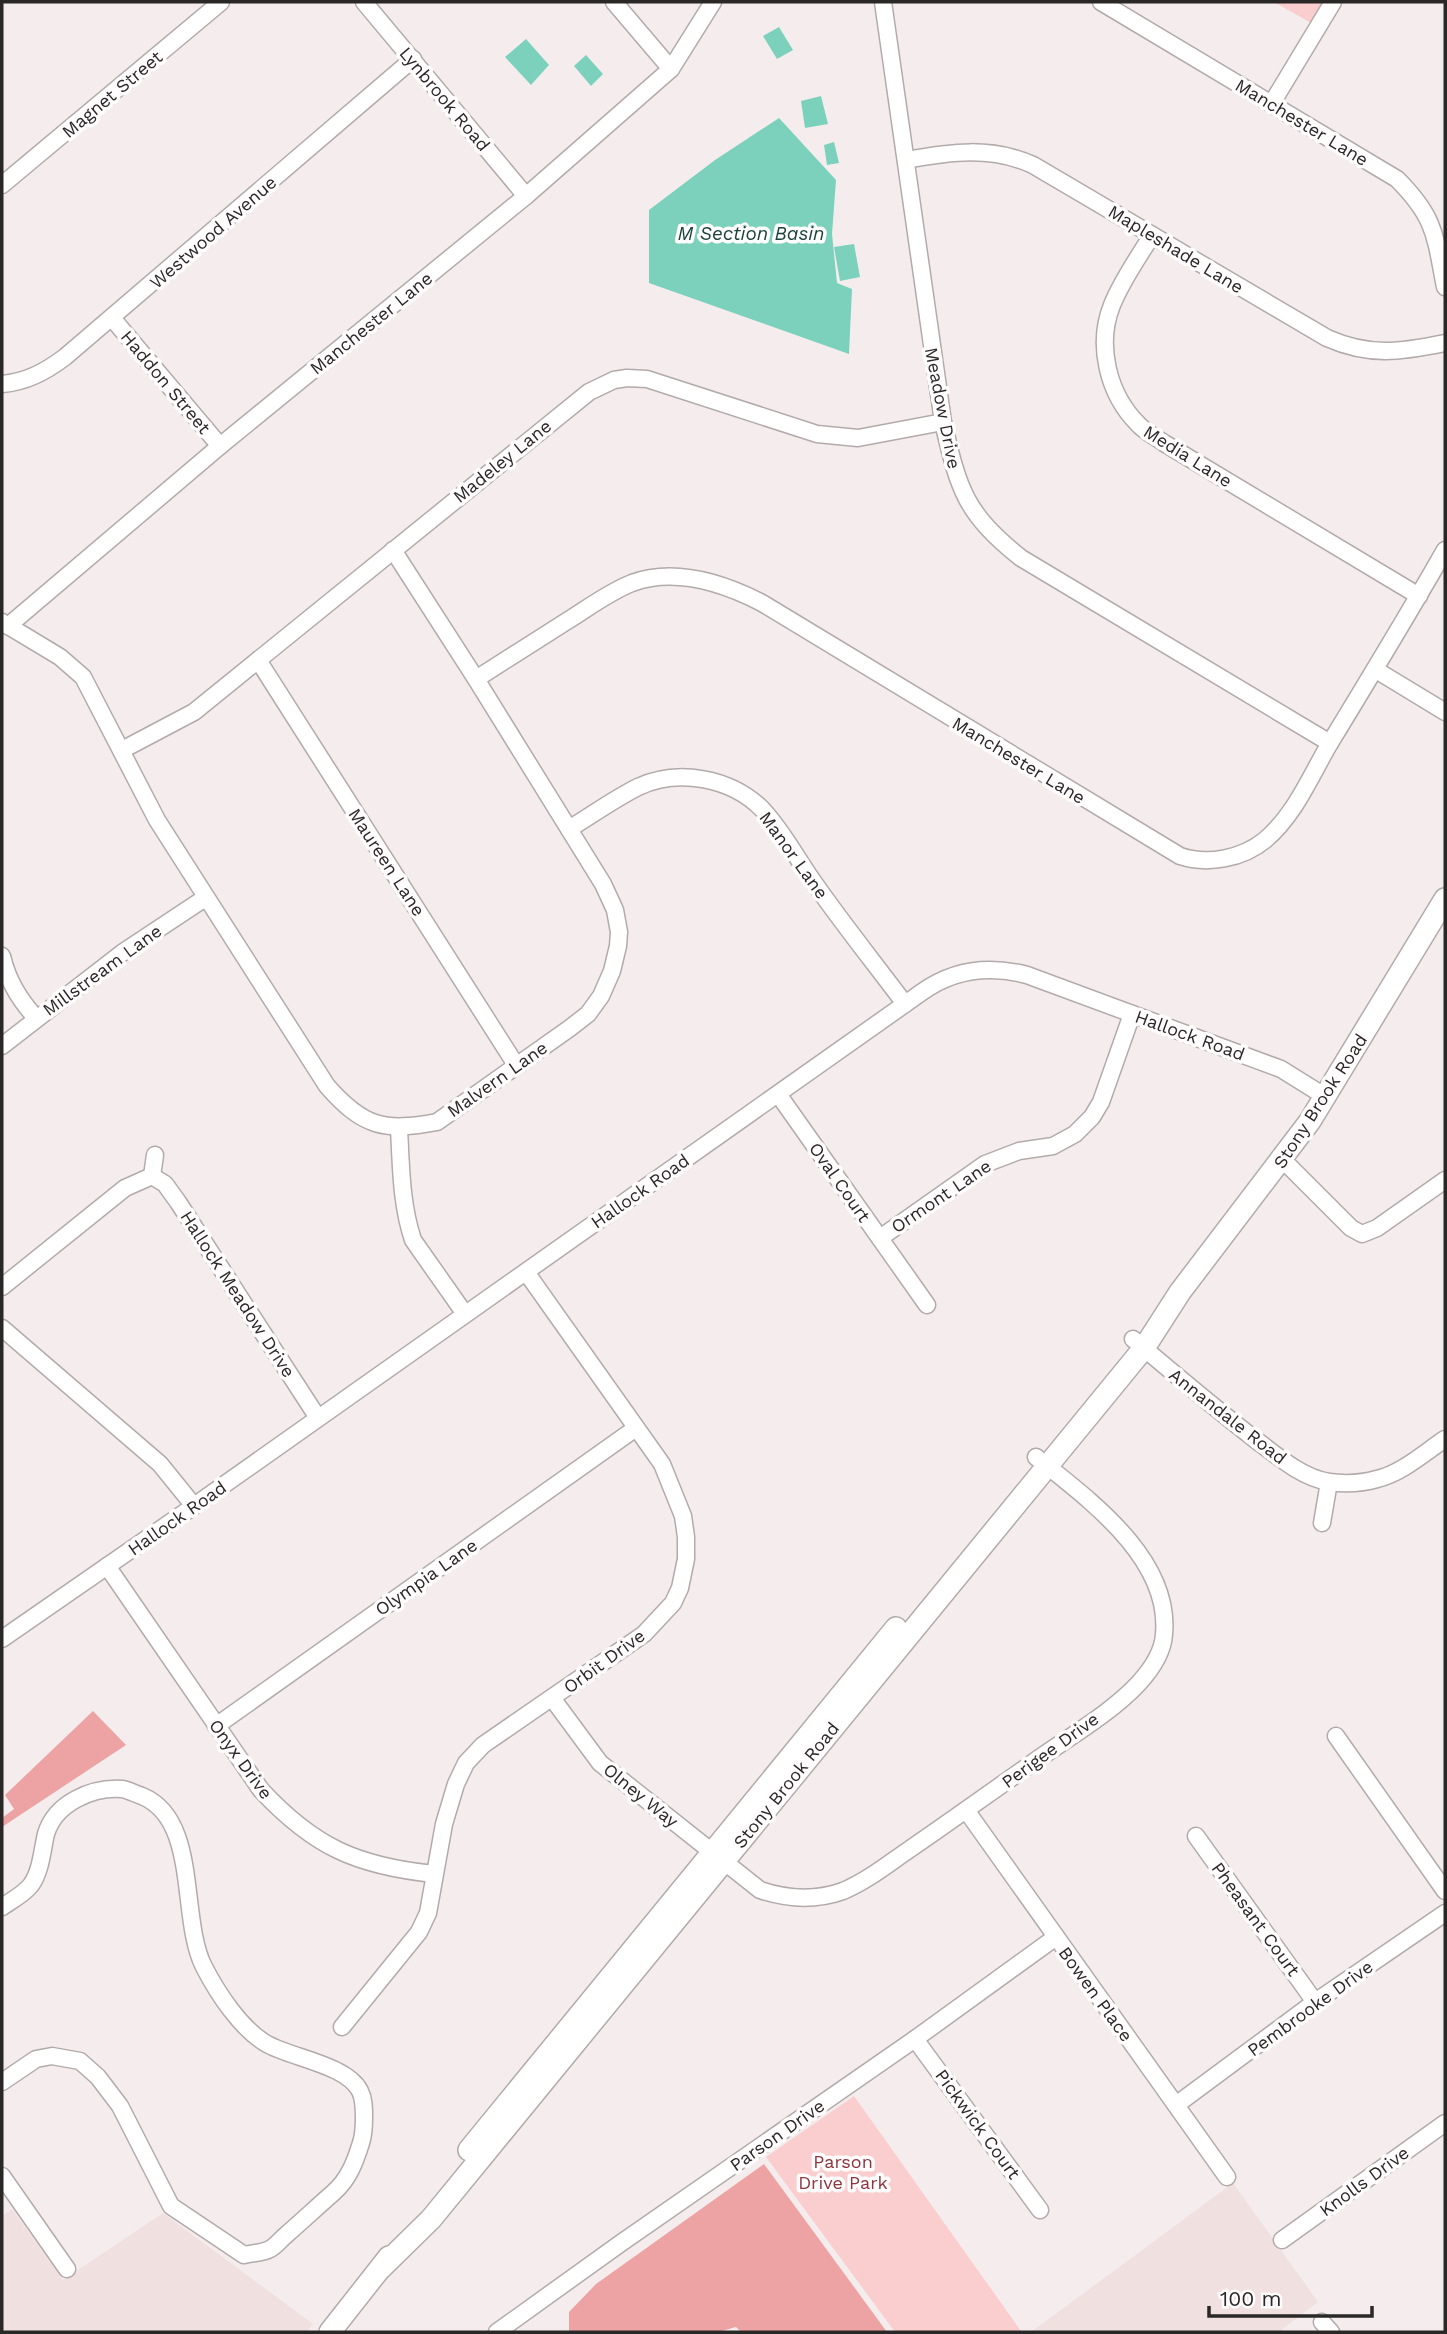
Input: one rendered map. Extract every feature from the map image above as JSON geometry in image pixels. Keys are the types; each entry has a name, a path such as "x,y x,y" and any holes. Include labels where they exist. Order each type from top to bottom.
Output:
{"main road":[{"name":"Stony Brook Road","path":"330,2332 381,2268 431,2219 572,2035 1180,1292 1283,1160 1439,923 1445,899"}],"street":[{"name":"Magnet Street","path":"2,185 222,2"},
{"name":"Lynbrook Road","path":"364,2 526,196"},
{"path":"614,2 671,69"},
{"name":"Manchester Lane","path":"5,624 526,196 671,69 713,2"},
{"name":"Meadow Drive","path":"883,2 943,422 957,481 965,500 995,538 1021,558 1330,743"},
{"name":"Manchester Lane","path":"1101,2 1398,179 1425,211 1433,228 1445,287"},
{"path":"1272,103 1334,2"},
{"name":"Westwood Avenue","path":"2,384 27,379 52,366 112,318 413,60"},
{"name":"Mapleshade Lane","path":"906,160 938,154 982,151 1016,157 1033,164 1344,346 1390,352 1445,344"},
{"name":"Media Lane","path":"1152,235 1120,287 1106,326 1108,370 1112,385 1128,413 1140,426 1164,443 1419,596"},
{"name":"Haddon Street","path":"112,318 220,446"},
{"name":"Madeley Lane","path":"122,750 194,712 600,385 627,378 647,379 817,434 858,438 943,422"},
{"name":"Malvern Lane","path":"5,624 83,677 156,820 327,1086 342,1104 360,1117 399,1128 436,1122 589,1014 608,982 619,932 615,911 603,884 393,550"},
{"name":"Manchester Lane","path":"476,679 598,601 633,583 684,577 712,582 730,587 762,603 1168,849 1196,861 1238,854 1262,842 1287,817 1445,550"},
{"name":"Maureen Lane","path":"258,660 516,1065"},
{"path":"1376,670 1445,712"},
{"name":"Manor Lane","path":"569,829 639,786 670,779 697,777 743,793 773,822 814,883 905,1004"},
{"name":"Millstream Lane","path":"2,1045 150,933 205,898"},
{"path":"2,956 11,984 36,1018"},
{"name":"Hallock Road","path":"2,1639 947,977 975,970 995,969 1027,975 1281,1069 1326,1097"},
{"name":"Ormont Lane","path":"880,1238 985,1164 1019,1151 1053,1146 1075,1134 1092,1117 1101,1102 1132,1014"},
{"name":"Oval Court","path":"778,1094 927,1305"},
{"path":"399,1128 405,1213 413,1240 465,1314"},
{"path":"2,1287 125,1188 152,1175 155,1154"},
{"path":"1283,1160 1351,1228 1362,1234 1377,1228 1445,1180"},
{"name":"Hallock Meadow Drive","path":"152,1175 165,1184 178,1202 318,1418"},
{"name":"Orbit Drive","path":"342,2027 394,1967 419,1932 428,1913 450,1803 466,1763 483,1745 643,1634 673,1603 680,1588 686,1559 686,1536 683,1516 662,1464 526,1272"},
{"path":"2,1328 160,1464 194,1506"},
{"name":"Annandale Road","path":"1138,1343 1199,1396 1284,1461 1305,1474 1329,1482 1378,1479 1399,1470 1445,1438"},
{"name":"Olympia Lane","path":"216,1726 636,1428"},
{"name":"Perigee Drive","path":"717,1858 760,1890 777,1896 798,1899 841,1892 868,1878 1123,1698 1152,1667 1164,1637 1165,1620 1158,1588 1112,1521 1041,1461"},
{"path":"1322,1523 1329,1482"},
{"name":"Onyx Drive","path":"107,1566 261,1790 304,1831 344,1855 368,1863 394,1870 434,1874"},
{"name":"Olney Way","path":"552,1698 600,1763 717,1858"},
{"path":"1336,1736 1445,1891"},
{"path":"2,1907 30,1886 37,1874 47,1830 70,1802 88,1793 106,1789 125,1789 149,1799 167,1815 174,1829 182,1853 193,1937 203,1964 219,1994 241,2021 266,2043 350,2079 359,2090 364,2103 364,2134 355,2162 344,2183 270,2249 244,2255 171,2206 120,2106 98,2077 80,2061 52,2056 36,2059 2,2082"},
{"name":"Bowen Place","path":"966,1810 1227,2178"},
{"name":"Pheasant Court","path":"1196,1836 1315,2002"},
{"name":"Pembrooke Drive","path":"1175,2105 1315,2002 1445,1913"},
{"name":"Parson Drive","path":"497,2332 1056,1937"},
{"name":"Pickwick Court","path":"915,2039 1040,2210"},
{"name":"Knolls Drive","path":"1282,2240 1445,2123"},
{"path":"2,2176 67,2269"}],"shaded area":[{"path":"93,1711 126,1745 2,1827 2,1818 14,1809 5,1795"},
{"path":"764,2164 887,2332 741,2332 736,2327 718,2332 569,2332 569,2312 596,2284"},
{"path":"1233,2183 1318,2302 1279,2332 1031,2332"},
{"path":"12,2209 63,2280 163,2213 313,2324 306,2332 2,2332 2,2216"}],"green space":[{"path":"1274,2 1333,2 1318,27"},
{"name":"Parson Drive Park","path":"854,2096 1021,2331 895,2332 766,2157"}],"water":[{"path":"779,27 793,50 777,59 763,36"},
{"path":"526,39 549,65 531,85 505,57"},
{"path":"586,55 603,74 591,86 574,66"},
{"path":"821,96 828,124 805,128 801,101"},
{"name":"M Section Basin","path":"779,118 836,180 832,234 837,283 852,289 849,354 649,283 649,210 715,160"},
{"path":"834,142 839,163 827,165 824,145"},
{"path":"854,244 860,277 840,281 834,247"}]}
